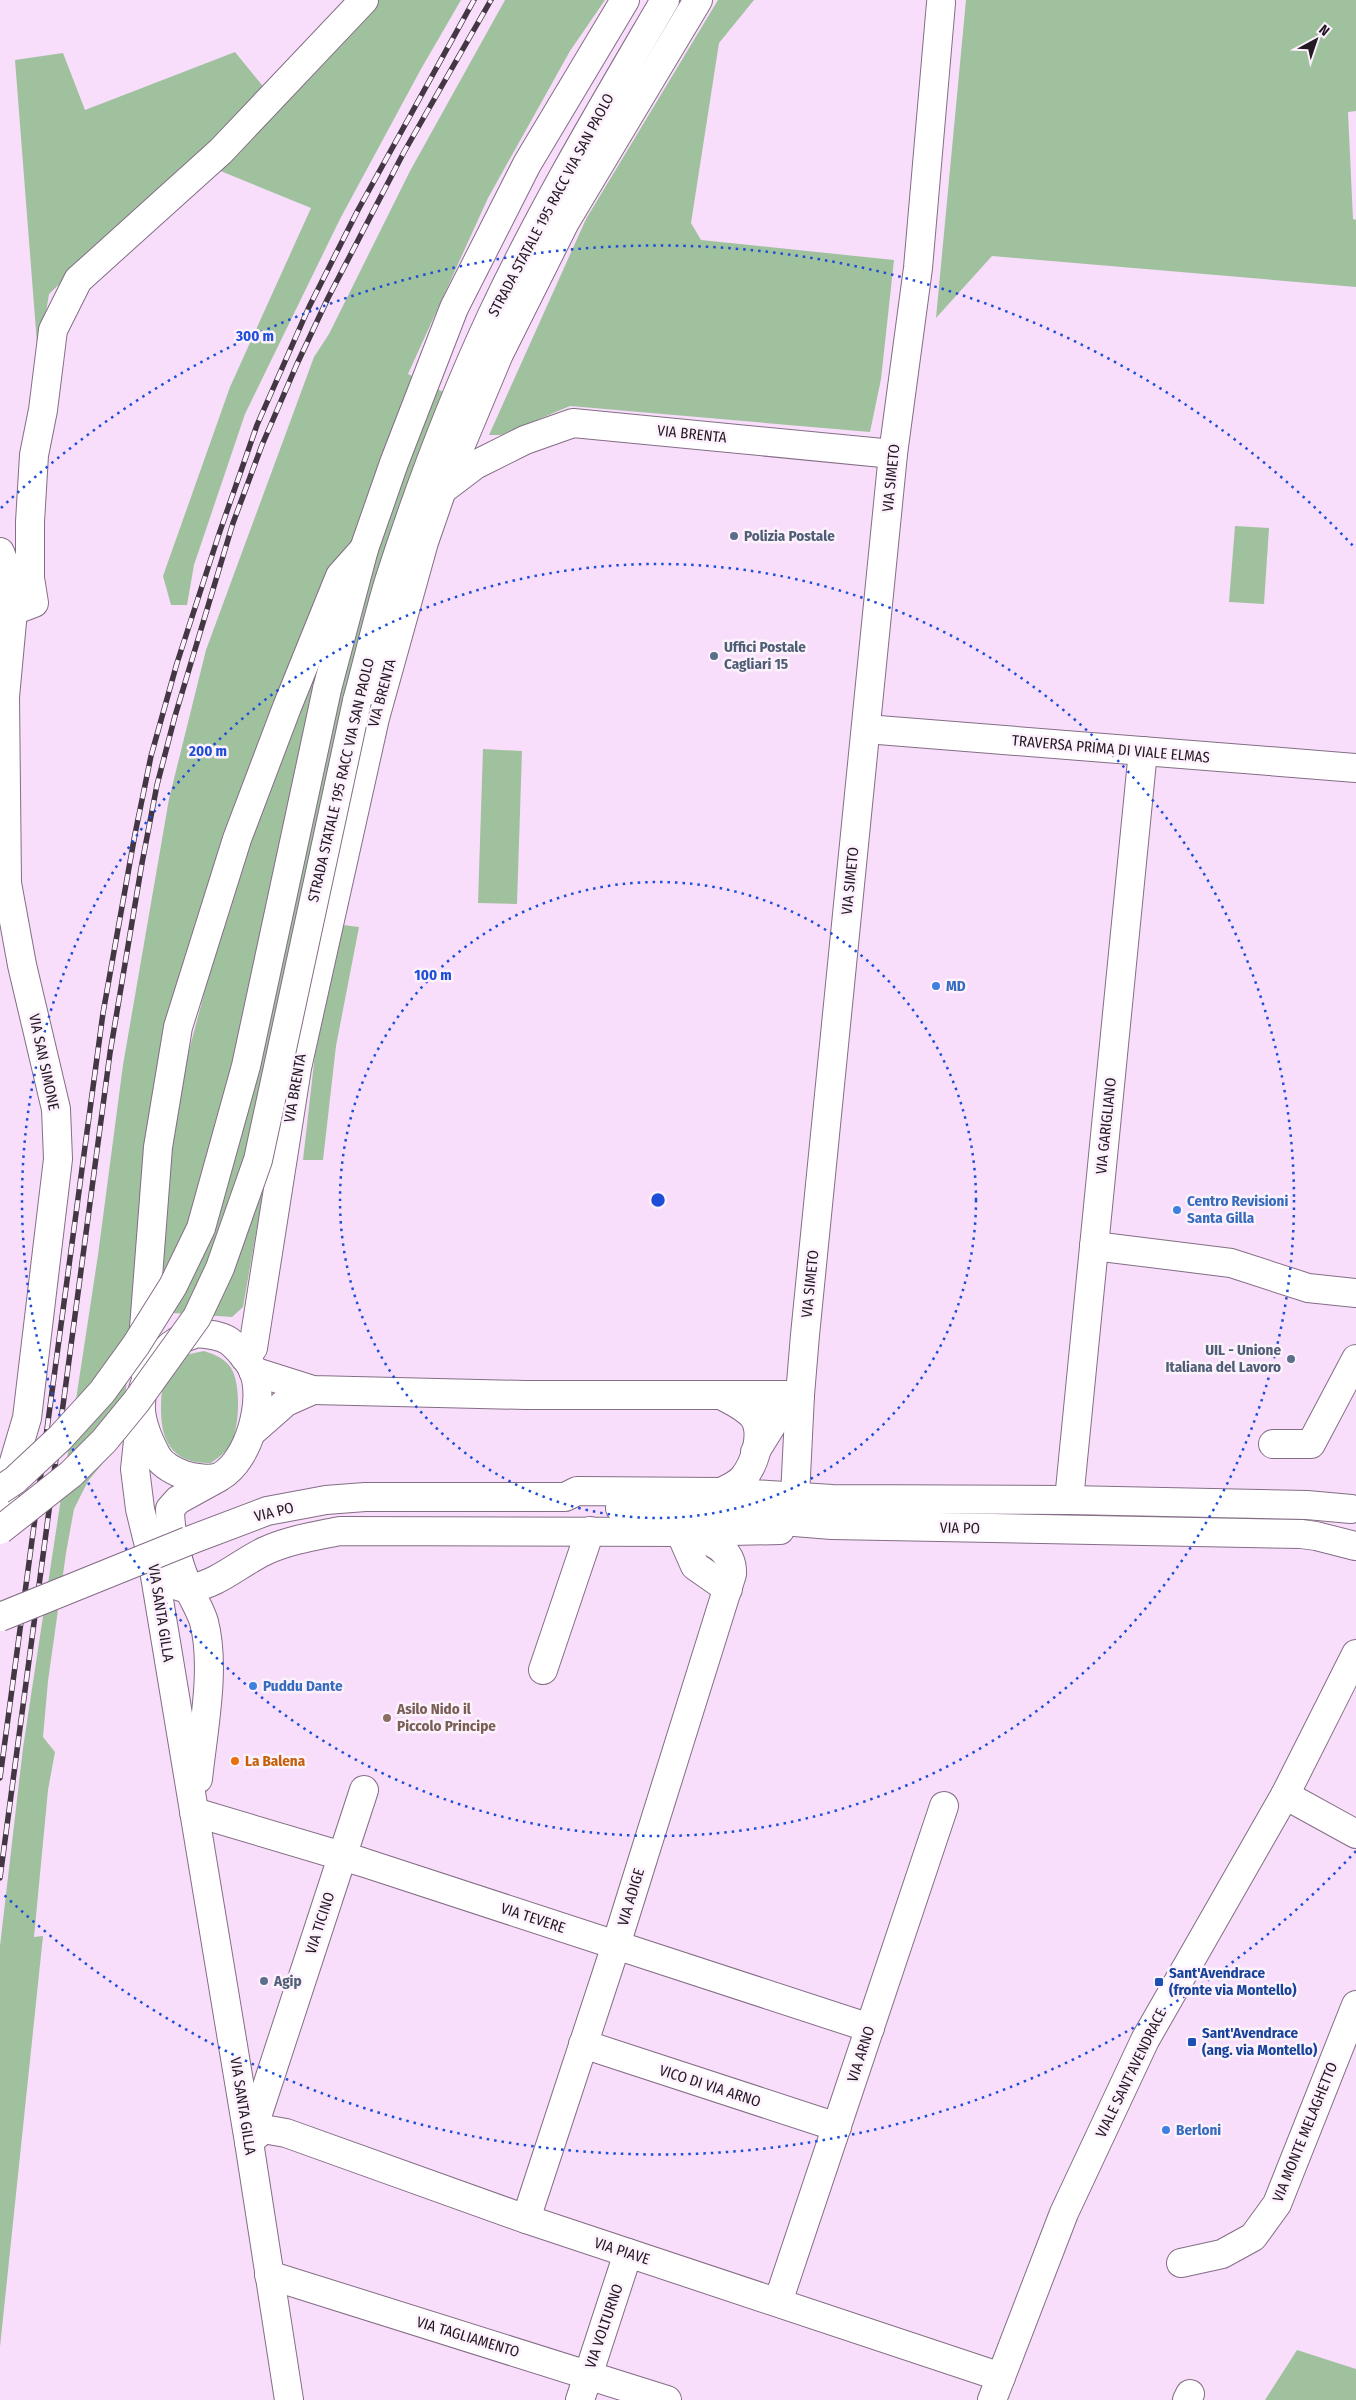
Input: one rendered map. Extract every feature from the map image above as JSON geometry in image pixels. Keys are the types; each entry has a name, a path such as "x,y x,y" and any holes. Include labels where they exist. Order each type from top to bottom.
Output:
{"main road":[{"path":"13,611 34,603 30,578 30,522 34,455 43,410 53,330 78,280 221,151 364,0"},
{"name":"STRADA STATALE 195 RACC VIA SAN PAOLO","path":"0,1490 28,1468 102,1392 136,1345 168,1295 201,1228 246,1066 327,689 364,549 394,463 454,308 527,164 625,0"},
{"name":"STRADA STATALE 195 RACC VIA SAN PAOLO","path":"0,1530 71,1474 104,1441 141,1395 197,1317 220,1268 258,1160 357,701 389,583 419,493 458,392 496,306 584,140 665,0"},
{"path":"442,490 499,354 565,222 698,0"},
{"name":"VIA SIMETO","path":"795,1496 800,1395 893,454 918,268 941,3"},
{"name":"VIA BRENTA","path":"249,1364 297,1068 375,718 424,542 442,490 475,465 525,440 573,422 893,454"},
{"path":"146,1377 142,1354 158,1147 178,1027 237,839 287,706 340,576 364,549"},
{"name":"VIA SAN SIMONE","path":"0,552 9,574 13,611 5,697 7,883 22,965 56,1109 58,1159 27,1418 0,1509"},
{"name":"TRAVERSA PRIMA DI VIALE ELMAS","path":"866,729 1356,768"},
{"name":"VIA GARIGLIANO","path":"1069,1500 1143,752"},
{"path":"1094,1246 1231,1263 1308,1288 1356,1293"},
{"path":"249,1364 257,1397 252,1431 247,1446 236,1463 220,1477 193,1478 174,1472 158,1459 147,1438 141,1413 141,1394 146,1377 163,1353 175,1342 196,1333 212,1334 229,1341 249,1364 313,1390 525,1395 800,1395"},
{"path":"1273,1444 1311,1444 1356,1359"},
{"path":"252,1431 286,1402 313,1390"},
{"path":"721,1395 738,1404 754,1417 758,1429 752,1463 743,1478 721,1492"},
{"path":"755,1452 780,1412 800,1395"},
{"name":"VIA SANTA GILLA","path":"141,1413 135,1469 140,1509 152,1558 249,2142 289,2400"},
{"name":"VIA SANTA GILLA","path":"194,1812 207,1682 207,1652 204,1621 188,1588 170,1525 170,1509 178,1500 220,1477"},
{"name":"VIA PO","path":"0,1616 267,1511 326,1500 365,1497 565,1497 577,1491 721,1492 832,1498 1307,1505 1354,1504"},
{"name":"VIA PO","path":"565,1497 577,1504 828,1525 1300,1534 1316,1536 1356,1547"},
{"path":"1354,1504 1349,1534 1356,1547"},
{"path":"152,1558 174,1585 188,1588 210,1582 244,1561 287,1543 340,1530 683,1532 789,1529 828,1525"},
{"name":"VIA ADIGE","path":"526,2219 616,1945 730,1581 746,1554 755,1546 789,1529"},
{"path":"543,1670 590,1531"},
{"path":"683,1532 711,1541 724,1550 731,1558 730,1581"},
{"path":"207,1652 224,1587 233,1572 244,1561"},
{"name":"VIALE SANT'AVENDRACE","path":"996,2388 1064,2213 1145,2040 1285,1795 1356,1654"},
{"name":"VIA TICINO","path":"249,2142 341,1855 364,1790"},
{"path":"1285,1795 1356,1834"},
{"name":"VIA ARNO","path":"778,2302 944,1806"},
{"name":"VIA TEVERE","path":"194,1812 341,1855 870,2028"},
{"name":"VIA MONTE MELAGHETTO","path":"1181,2263 1222,2254 1252,2237 1277,2204 1356,2005"},
{"name":"VICO DI VIA ARNO","path":"583,2044 837,2127"},
{"name":"VIA PIAVE","path":"249,2142 264,2129 286,2133 526,2219 778,2302 996,2388"},
{"name":"VIA VOLTURNO","path":"580,2400 628,2252"},
{"name":"VIA TAGLIAMENTO","path":"269,2275 667,2400"}],"green space":[{"path":"353,0 461,0 421,69 340,219 245,414 194,565 187,605 171,605 163,576 230,387 311,208 218,170 110,236 49,294 41,342 37,344 15,60 63,53 85,110 235,52 266,90"},
{"path":"505,0 605,0 570,51 488,198 408,374 465,403 279,1102 243,1307 232,1317 173,1313 160,1256 164,1177 187,1058 204,994 180,989 119,1444 88,1481 74,1509 48,1681 43,1737 55,1752 48,1790 34,1937 43,1936 0,2347 0,1946 23,1748 98,1255 123,1065 169,799 206,650 314,357 329,334 410,171"},
{"path":"718,0 754,0 719,43 691,223 701,240 894,260 881,379 870,432 570,406 501,435 489,435 586,219"},
{"path":"966,0 1356,0 1356,111 1348,112 1353,219 1356,220 1356,287 992,256 936,318"},
{"path":"1235,526 1269,528 1264,604 1229,602"},
{"path":"483,749 522,751 517,904 478,903"},
{"path":"343,925 359,927 336,1046 323,1160 303,1160 315,1054"},
{"path":"204,1351 223,1359 233,1371 236,1380 238,1403 238,1415 231,1444 211,1463 188,1460 173,1450 164,1433 161,1410 163,1387 171,1373 185,1355"},
{"path":"1297,2350 1356,2369 1356,2400 1265,2400"}],"railway":[{"path":"0,1778 103,1013 151,756 177,663 257,425 309,307 358,210 474,0"},
{"path":"0,1878 110,1053 157,785 175,716 233,523 262,445 297,364 328,298 404,152 491,0"}],"place":[{"name":"Polizia Postale","path":"734,536"},
{"name":"Uffici Postale Cagliari 15","path":"714,656"},
{"name":"MD","path":"936,986"},
{"name":"Centro Revisioni Santa Gilla","path":"1177,1210"},
{"name":"UIL - Unione Italiana del Lavoro","path":"1291,1359"},
{"name":"Puddu Dante","path":"253,1686"},
{"name":"Asilo Nido il Piccolo Principe","path":"387,1718"},
{"name":"La Balena","path":"235,1761"},
{"name":"Agip","path":"264,1981"},
{"name":"Sant'Avendrace (fronte via Montello)","path":"1159,1982"},
{"name":"Sant'Avendrace (ang. via Montello)","path":"1192,2042"},
{"name":"Berloni","path":"1166,2130"}]}
